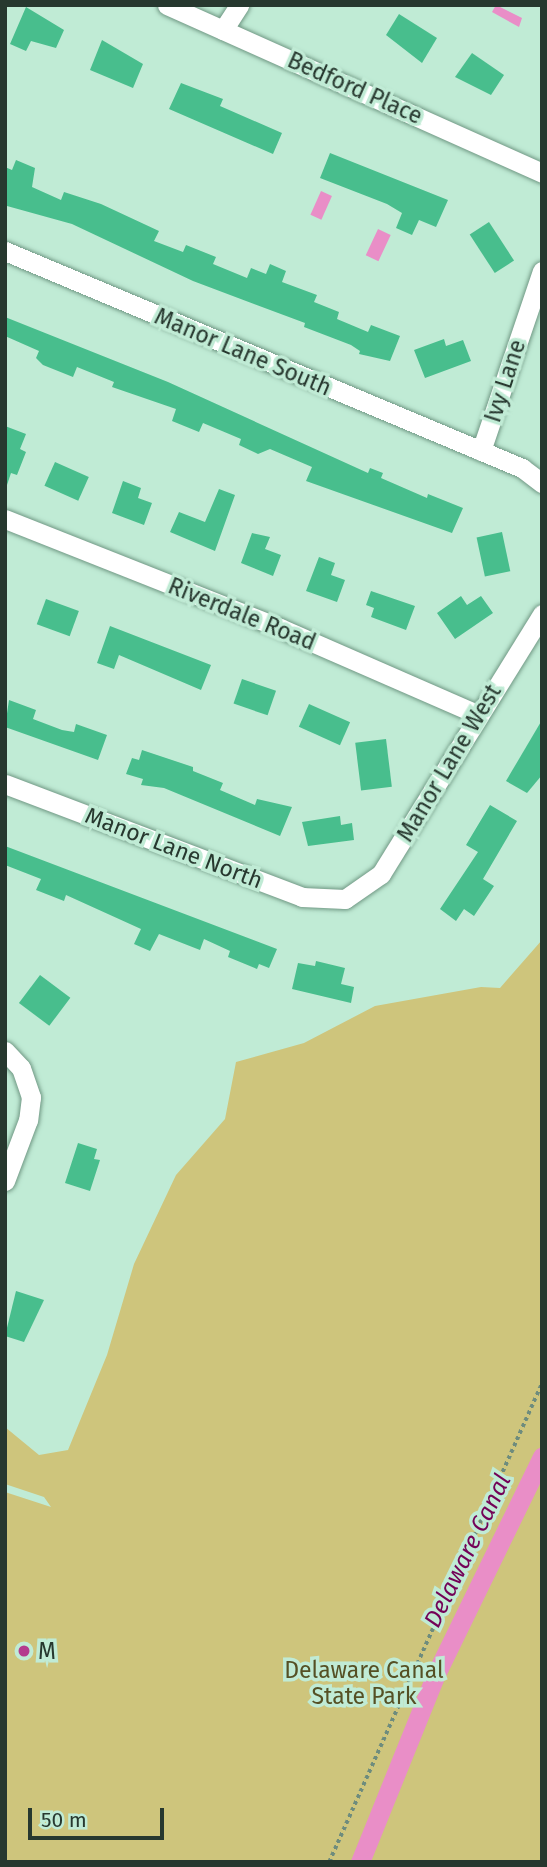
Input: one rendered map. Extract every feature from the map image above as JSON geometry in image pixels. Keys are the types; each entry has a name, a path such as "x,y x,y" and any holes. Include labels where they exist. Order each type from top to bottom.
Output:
{"street":[{"name":"Bedford Place","path":"167,5 542,173"},
{"path":"223,30 239,5"},
{"name":"Manor Lane South","path":"5,251 481,451"},
{"name":"Ivy Lane","path":"481,451 542,271"},
{"path":"481,451 522,468 542,483"},
{"name":"Riverdale Road","path":"5,519 280,628 477,714"},
{"name":"Manor Lane West","path":"345,899 381,874 477,714 542,614"},
{"name":"Manor Lane North","path":"5,784 302,897 345,899"},
{"path":"5,1051 27,1079 30,1112 5,1181"}],"path":[{"path":"329,1862 542,1382"}],"green space":[{"name":"Delaware Canal State Park","path":"542,940 542,1862 5,1862 5,1492 51,1507 44,1497 5,1484 5,1427 39,1455 68,1450 107,1355 134,1264 176,1175 225,1119 236,1062 304,1043 375,1006 481,987 500,988"}],"shaded area":[{"path":"496,5 522,18 519,27 492,12"},
{"path":"321,191 332,196 321,220 310,215"},
{"path":"378,229 391,235 378,261 366,255"}],"building":[{"path":"26,7 64,30 56,48 31,41 26,51 10,44"},
{"path":"399,14 437,38 422,63 386,35"},
{"path":"102,40 143,64 133,88 90,70"},
{"path":"472,53 504,75 491,95 455,77"},
{"path":"181,83 223,99 220,106 282,133 273,154 169,109"},
{"path":"330,153 448,200 436,227 419,220 412,235 396,228 402,213 387,204 320,178"},
{"path":"16,160 35,168 32,187 61,200 64,192 101,204 159,231 154,241 183,252 186,245 216,257 213,264 247,278 251,268 266,274 270,264 286,271 282,282 317,295 314,302 339,312 337,319 368,332 371,325 400,336 390,361 359,354 360,351 351,345 304,327 305,323 193,281 72,224 7,206 5,167 12,170"},
{"path":"489,222 514,261 495,273 470,235"},
{"path":"5,317 168,382 368,473 370,468 383,473 381,478 427,498 428,494 463,508 452,533 306,481 312,467 270,449 258,454 239,445 241,439 203,423 199,432 172,421 176,409 112,387 114,382 77,367 73,377 43,365 36,358 39,351 5,336"},
{"path":"444,339 446,346 463,340 471,361 425,378 414,350"},
{"path":"5,426 26,434 20,449 26,452 17,475 11,473 7,485"},
{"path":"55,462 89,477 78,501 44,486"},
{"path":"123,481 141,488 138,498 152,503 144,525 112,513"},
{"path":"219,489 235,495 215,551 170,532 179,512 205,522"},
{"path":"502,532 510,571 485,577 477,537"},
{"path":"252,533 270,537 265,549 281,555 273,576 241,563"},
{"path":"319,557 335,563 331,575 345,580 337,602 306,591"},
{"path":"371,591 415,606 406,630 371,617 374,608 366,605"},
{"path":"461,596 467,605 481,596 493,613 455,639 437,613"},
{"path":"46,599 79,611 70,636 37,624"},
{"path":"110,626 211,665 201,690 119,655 114,669 97,663"},
{"path":"242,679 276,691 268,715 234,704"},
{"path":"9,700 36,710 33,719 62,730 74,732 76,724 107,735 98,760 5,727"},
{"path":"309,704 350,722 340,745 299,727"},
{"path":"542,720 542,775 527,793 506,781"},
{"path":"386,739 392,787 361,790 355,743"},
{"path":"142,750 193,767 193,771 223,783 220,790 255,805 257,799 292,807 280,836 164,788 141,785 143,779 126,774 132,758 139,760"},
{"path":"490,805 517,821 483,879 494,886 474,916 464,909 456,921 440,909 478,852 466,845"},
{"path":"340,816 341,825 352,823 354,840 308,846 302,822"},
{"path":"5,846 277,949 269,968 259,964 257,969 228,957 230,951 204,939 200,950 159,934 150,951 134,944 141,929 66,895 64,901 36,890 41,879 5,865"},
{"path":"316,961 345,968 341,984 354,987 351,1003 292,989 298,963 315,966"},
{"path":"40,975 70,998 49,1026 19,1003"},
{"path":"78,1143 97,1149 94,1159 100,1160 90,1191 65,1183"},
{"path":"16,1291 44,1300 24,1342 5,1336"}],"waterway":[{"name":"Delaware Canal","path":"360,1862 436,1674 542,1457"}],"place":[{"name":"M","path":"24,1651"}]}
